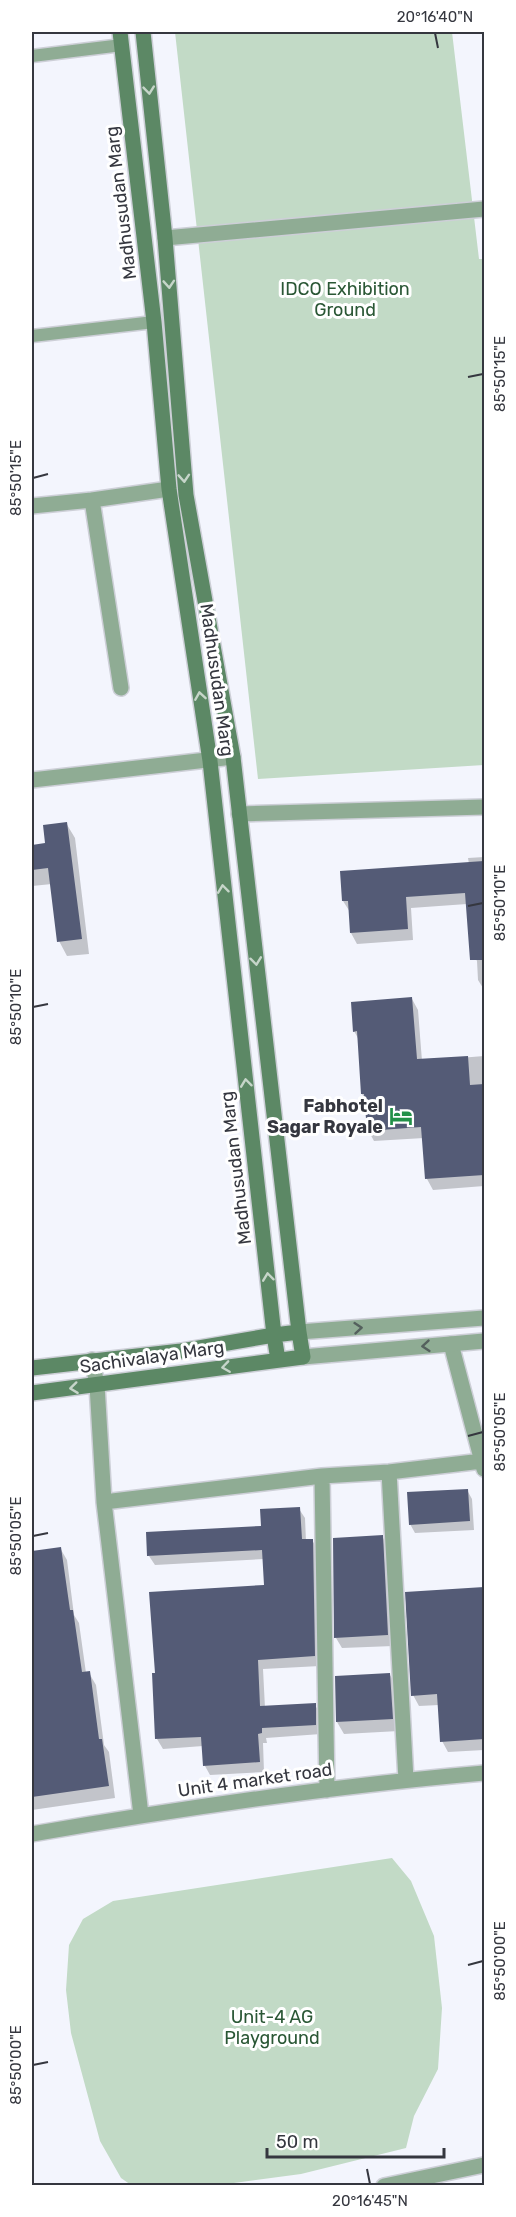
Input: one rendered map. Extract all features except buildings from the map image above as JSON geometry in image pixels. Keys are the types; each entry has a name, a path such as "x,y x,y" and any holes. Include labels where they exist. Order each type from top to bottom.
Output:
{"main road":[{"name":"Madhusudan Marg","path":"143,32 165,238 186,495 233,757 303,1357"},
{"name":"Madhusudan Marg","path":"121,38 154,322 169,489 210,761 278,1360"},
{"name":"Sachivalaya Marg","path":"32,1368 181,1350 299,1332"},
{"name":"Sachivalaya Marg","path":"32,1393 303,1357"}],"street":[{"path":"165,238 484,209"},
{"path":"32,506 169,489"},
{"path":"92,500 121,688"},
{"path":"32,780 233,757"},
{"path":"239,814 484,807"},
{"path":"299,1332 484,1318"},
{"path":"303,1357 484,1341"},
{"path":"104,1502 322,1476 483,1465 451,1344"},
{"path":"92,1360 97,1385 104,1502 141,1815"},
{"path":"389,1472 406,1780"},
{"path":"322,1476 327,1790"},
{"name":"Unit 4 market road","path":"32,1834 141,1815 406,1780 484,1773"},
{"path":"385,2185 484,2165"}],"lane":[{"path":"32,56 121,38"},
{"path":"32,336 154,322"}],"green space":[{"name":"IDCO Exhibition Ground","path":"175,32 452,32 479,259 484,259 484,765 258,779"},
{"name":"Unit-4 AG Playground","path":"392,1858 411,1881 434,1936 442,2008 438,2069 414,2116 406,2148 301,2174 219,2185 131,2185 121,2178 100,2141 71,2033 66,1990 69,1945 83,1919 113,1901"}],"place":[{"name":"Fabhotel Sagar Royale","path":"401,1116"}]}
